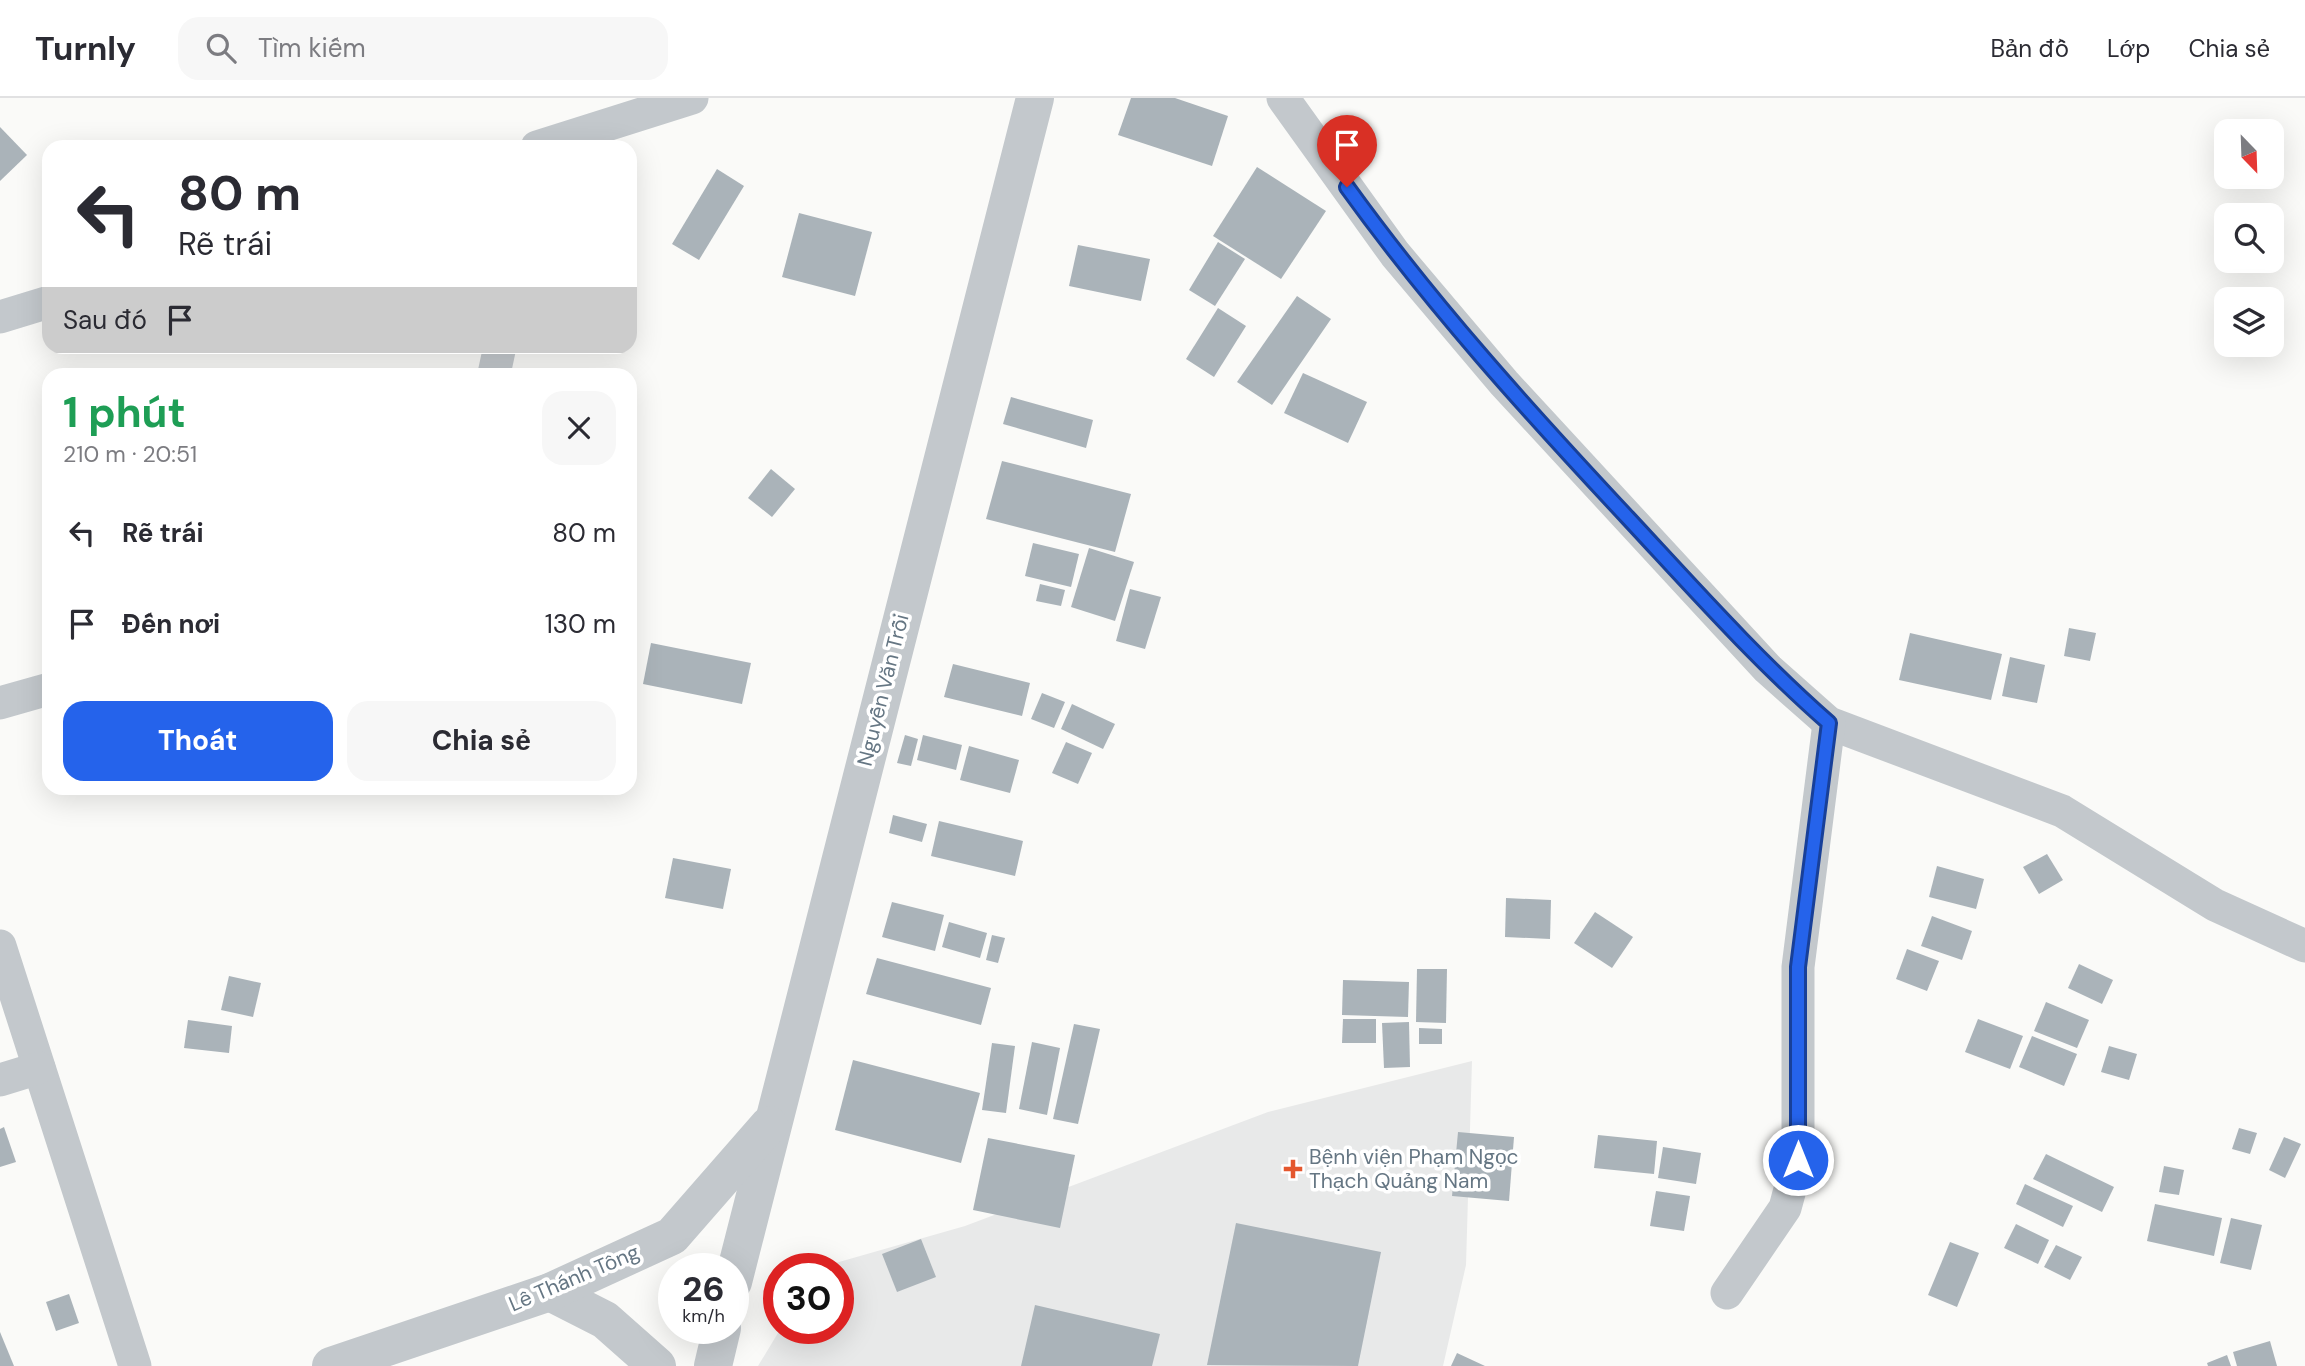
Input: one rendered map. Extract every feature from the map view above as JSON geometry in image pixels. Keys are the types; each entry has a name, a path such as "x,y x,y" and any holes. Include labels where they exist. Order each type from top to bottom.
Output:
{"street":[{"path":"559,140 692,98"},
{"name":"Nguyễn Văn Trỗi","path":"740,1253 1035,98"},
{"path":"1283,98 1395,254 1503,383 1768,669 1829,723 2062,811 2215,905 2305,946"},
{"path":"606,140 623,120"},
{"path":"0,317 42,304"},
{"path":"0,703 42,691"},
{"path":"1727,1293 1785,1208 1798,1160 1798,967 1829,723"},
{"path":"0,946 135,1366"},
{"path":"0,1080 39,1068"},
{"name":"Lê Thánh Tông","path":"331,1366 550,1292 672,1236 773,1121"},
{"path":"550,1292 605,1320 657,1366"},
{"path":"713,1366 718,1344"}],"shaded area":[{"name":"Bệnh viện Phạm Ngọc Thạch Quảng Nam","path":"1472,1061 1466,1265 1443,1366 758,1366 771,1344 854,1344 854,1258 965,1226 1268,1112"}],"building":[{"path":"1131,98 1175,98 1228,116 1212,166 1118,135"},
{"path":"0,127 27,155 0,181"},
{"path":"1257,167 1326,211 1281,279 1213,236"},
{"path":"717,169 744,186 699,260 672,244"},
{"path":"799,213 872,232 855,296 782,277"},
{"path":"1218,242 1245,259 1215,306 1189,290"},
{"path":"1078,245 1150,259 1141,301 1069,286"},
{"path":"1297,296 1331,319 1272,405 1237,382"},
{"path":"1218,308 1246,326 1214,377 1186,359"},
{"path":"1303,373 1367,402 1348,443 1284,413"},
{"path":"1011,397 1093,420 1086,448 1003,424"},
{"path":"1002,461 1131,494 1115,552 986,519"},
{"path":"771,469 795,489 772,517 748,498"},
{"path":"1033,543 1079,554 1071,587 1025,576"},
{"path":"1089,548 1134,562 1115,621 1071,607"},
{"path":"1040,584 1065,590 1061,606 1036,601"},
{"path":"1130,589 1161,597 1145,649 1116,641"},
{"path":"2069,628 2096,633 2090,661 2064,656"},
{"path":"1910,633 2002,654 1991,700 1899,680"},
{"path":"651,643 751,663 742,704 643,684"},
{"path":"2010,657 2045,665 2037,703 2002,696"},
{"path":"953,664 1030,683 1022,716 944,697"},
{"path":"1042,693 1065,702 1054,728 1031,719"},
{"path":"1072,704 1115,724 1103,749 1061,729"},
{"path":"905,735 918,739 911,766 897,763"},
{"path":"923,735 962,745 956,770 917,760"},
{"path":"1066,742 1092,753 1078,784 1052,773"},
{"path":"969,746 1019,760 1010,793 960,780"},
{"path":"893,815 927,824 922,842 889,833"},
{"path":"939,821 1023,841 1015,876 931,856"},
{"path":"2047,854 2063,880 2039,894 2023,867"},
{"path":"673,858 731,869 723,909 665,898"},
{"path":"1937,866 1984,879 1976,909 1929,897"},
{"path":"1506,898 1551,900 1550,939 1505,937"},
{"path":"892,902 944,915 935,951 882,937"},
{"path":"1595,912 1633,937 1612,968 1574,943"},
{"path":"1932,916 1972,931 1962,960 1921,946"},
{"path":"949,922 987,933 980,958 942,947"},
{"path":"992,935 1005,938 998,963 986,960"},
{"path":"1907,949 1939,961 1927,991 1896,979"},
{"path":"877,958 991,988 981,1025 866,994"},
{"path":"2079,964 2113,980 2102,1004 2068,988"},
{"path":"1417,969 1447,969 1446,1023 1416,1022"},
{"path":"229,976 261,983 253,1017 221,1010"},
{"path":"1343,980 1409,982 1408,1017 1342,1015"},
{"path":"2046,1002 2089,1020 2077,1048 2034,1031"},
{"path":"1343,1019 1376,1019 1376,1043 1342,1043"},
{"path":"1978,1019 2023,1036 2010,1069 1965,1052"},
{"path":"188,1020 232,1026 229,1053 184,1048"},
{"path":"1409,1022 1410,1067 1384,1068 1382,1023"},
{"path":"1074,1024 1100,1029 1078,1124 1053,1119"},
{"path":"1419,1028 1442,1029 1442,1044 1419,1044"},
{"path":"2032,1036 2077,1054 2064,1086 2019,1067"},
{"path":"1032,1042 1060,1048 1047,1115 1019,1109"},
{"path":"992,1043 1015,1046 1006,1113 982,1110"},
{"path":"2109,1046 2137,1054 2129,1080 2101,1072"},
{"path":"853,1060 980,1093 961,1163 835,1130"},
{"path":"4,1127 16,1162 0,1167 0,1129"},
{"path":"2239,1128 2257,1133 2250,1154 2232,1149"},
{"path":"1458,1132 1514,1137 1509,1201 1452,1196"},
{"path":"1598,1135 1657,1141 1654,1174 1594,1168"},
{"path":"2284,1137 2301,1144 2285,1178 2269,1170"},
{"path":"988,1138 1075,1155 1060,1228 973,1210"},
{"path":"1663,1147 1701,1153 1696,1184 1658,1178"},
{"path":"2046,1154 2114,1187 2102,1212 2033,1179"},
{"path":"2164,1166 2184,1170 2179,1195 2159,1192"},
{"path":"2025,1184 2073,1206 2063,1227 2016,1204"},
{"path":"1656,1191 1690,1196 1684,1231 1650,1226"},
{"path":"2155,1204 2222,1218 2214,1256 2147,1241"},
{"path":"2231,1218 2262,1225 2251,1270 2220,1263"},
{"path":"1236,1223 1381,1252 1358,1366 1207,1365"},
{"path":"2016,1224 2049,1240 2038,1264 2004,1248"},
{"path":"921,1239 936,1277 897,1292 882,1254"},
{"path":"1950,1242 1979,1253 1957,1307 1928,1295"},
{"path":"2056,1245 2082,1257 2070,1280 2044,1267"},
{"path":"69,1294 79,1323 56,1331 46,1302"},
{"path":"1035,1305 1160,1334 1152,1366 1021,1366"},
{"path":"0,1332 14,1366 0,1366"},
{"path":"2270,1341 2277,1366 2237,1366 2233,1352"},
{"path":"1457,1353 1485,1366 1451,1366"},
{"path":"2227,1355 2231,1366 2208,1366 2207,1363"}],"place":[{"name":"Bệnh viện Phạm Ngọc Thạch Quảng Nam","path":"1293,1169"}],"route":[{"path":"1347,187 1395,254 1503,383 1768,669 1829,723 1798,967 1798,1160"}]}
